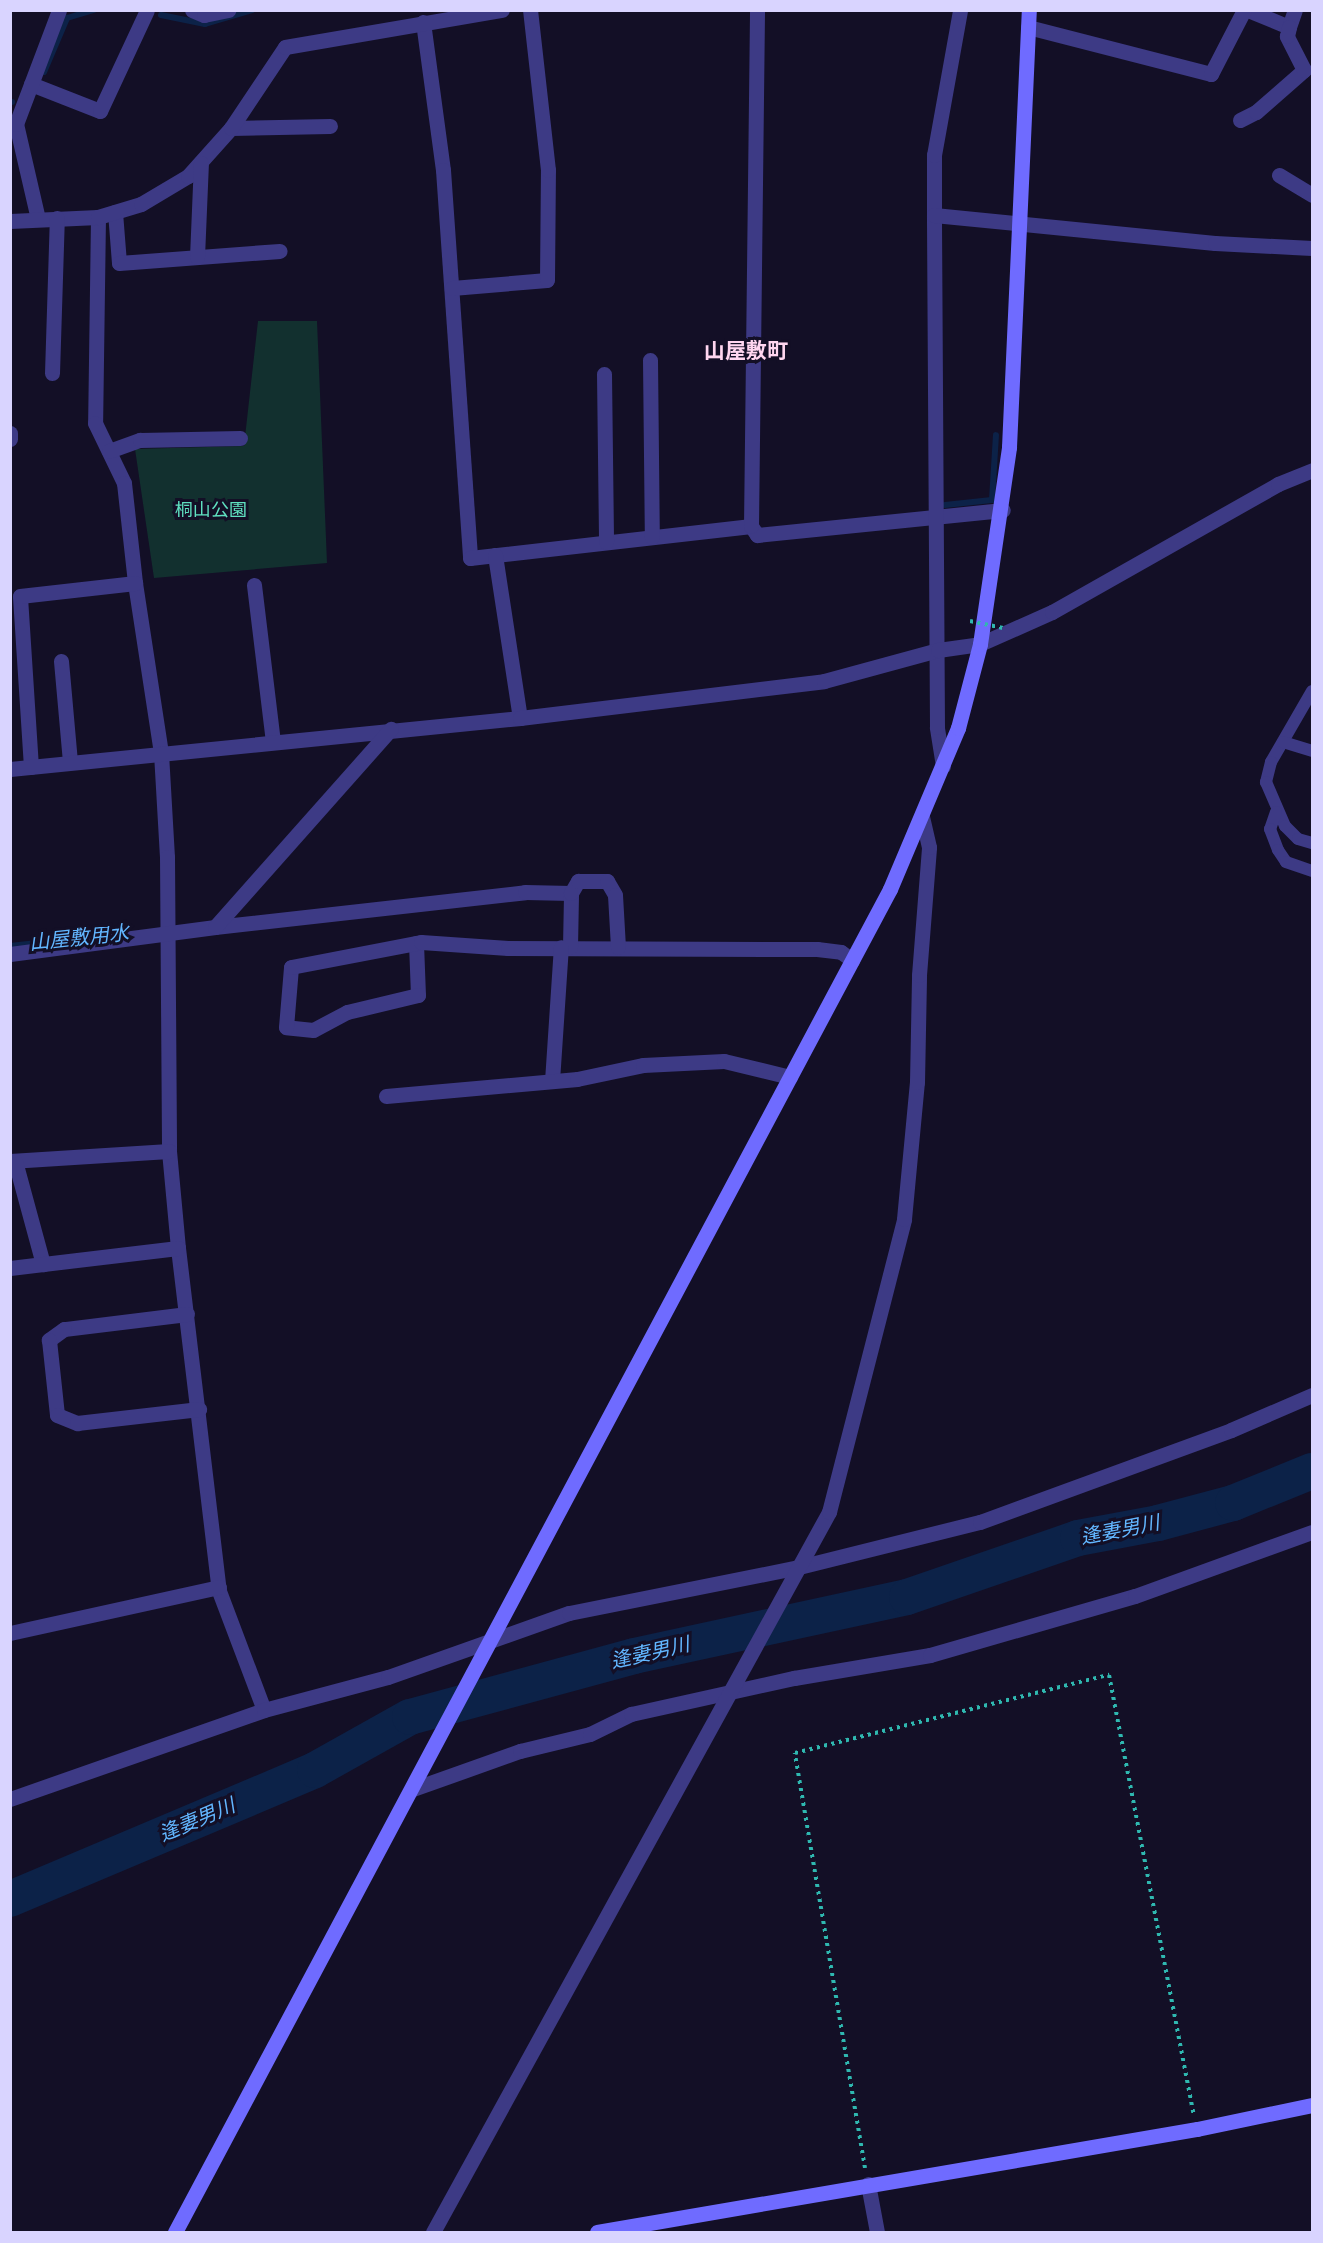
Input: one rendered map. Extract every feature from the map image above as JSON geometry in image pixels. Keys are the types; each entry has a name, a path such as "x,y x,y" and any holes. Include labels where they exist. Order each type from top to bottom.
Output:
{"street":[{"path":"31,84 100,111 147,10"},
{"path":"192,10 204,15 228,10"},
{"path":"10,221 98,217 141,204 201,163 231,128 285,46 502,10"},
{"path":"452,288 547,280 548,170 530,10"},
{"path":"758,10 751,526 757,535 938,514 1003,510"},
{"path":"943,766 937,735 938,514 933,155 960,10"},
{"path":"175,2232 852,960 922,817 958,728 980,644 1003,510 1022,225 1020,148 1029,10"},
{"path":"1029,27 1211,74 1246,10 1289,27"},
{"path":"1240,120 1256,112 1304,70 1287,36 1295,10"},
{"path":"38,219 16,124 56,12"},
{"path":"423,22 443,171 470,558 751,526"},
{"path":"231,128 330,126"},
{"path":"197,257 201,163"},
{"path":"1279,175 1312,195"},
{"path":"115,212 119,263 280,251"},
{"path":"934,215 1022,225 1312,248"},
{"path":"98,217 95,423 124,483 135,583 161,753 167,936 170,1151 178,1248 219,1587 264,1710"},
{"path":"52,373 57,218"},
{"path":"651,360 652,537"},
{"path":"604,374 606,542"},
{"path":"10,433 10,440"},
{"path":"109,451 140,440 240,438"},
{"path":"10,769 391,729 520,718 791,687 938,650 980,644 1052,612 1278,484 1312,470"},
{"path":"495,555 520,718"},
{"path":"31,767 15,596 135,583"},
{"path":"254,585 273,741"},
{"path":"61,661 70,762"},
{"path":"215,927 391,729"},
{"path":"433,2232 743,1674 829,1512 904,1219 917,1082 919,975 929,847 922,817"},
{"path":"552,1082 571,893 578,881 607,881 615,895 618,947"},
{"path":"10,954 167,936 215,927 525,892 571,893"},
{"path":"416,943 418,995 347,1012 313,1030 286,1027 291,966 416,943 817,949 841,952 852,960"},
{"path":"386,1096 552,1082 643,1065 724,1061 790,1077"},
{"path":"43,1264 13,1161 170,1151"},
{"path":"10,1268 178,1248"},
{"path":"187,1314 64,1329 49,1340 57,1414 77,1423 199,1409"},
{"path":"10,1799 264,1710 388,1677 487,1647 569,1613 797,1572 980,1522 1231,1430 1312,1395"},
{"path":"416,1783 520,1751 590,1734 631,1714 930,1655 1135,1596 1312,1532"},
{"path":"10,1633 219,1587"},
{"path":"597,2232 1197,2129 1312,2105"},
{"path":"868,2184 877,2232"}],"lane":[{"path":"1312,691 1283,742 1266,782 1276,812 1298,839 1312,843"},
{"path":"1283,742 1312,752"},
{"path":"1276,812 1270,829 1278,850 1286,862 1312,871"}],"path":[{"path":"970,621 1004,628"},
{"path":"868,2184 795,1753 1108,1675 1197,2129"}],"green space":[{"name":"桐山公園","path":"258,321 317,321 327,563 154,578 135,449 244,446"}],"waterway":[{"path":"44,72 67,18 94,10"},
{"path":"161,15 205,24 252,10"},
{"path":"945,505 992,500 996,435"},
{"name":"山屋敷用水","path":"10,946 55,941"},
{"name":"逢妻男川","path":"10,1899 315,1770 410,1717 634,1656 907,1597 1078,1538 1158,1523 1233,1503 1312,1471"}],"district":[{"name":"山屋敷町","path":"746,351"}]}
